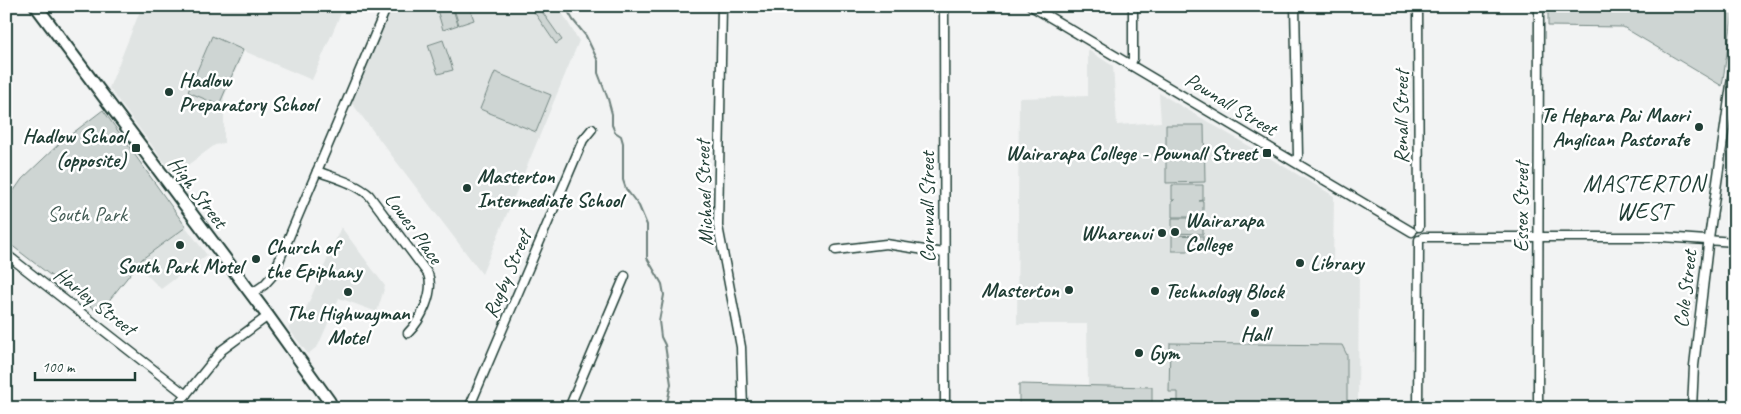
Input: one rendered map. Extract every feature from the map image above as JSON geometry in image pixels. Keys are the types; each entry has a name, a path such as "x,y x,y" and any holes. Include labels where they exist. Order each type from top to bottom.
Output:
{"highway":[{"name":"High Street","path":"36,6 333,405"}],"street":[{"path":"251,294 264,285 273,275 387,6"},
{"name":"Michael Street","path":"722,6 718,226 742,346 743,408"},
{"name":"Cornwall Street","path":"944,6 945,408"},
{"name":"Pownall Street","path":"1031,6 1295,162 1415,230"},
{"path":"1130,65 1133,59 1133,6"},
{"path":"1295,6 1298,155 1295,162"},
{"name":"Renall Street","path":"1415,230 1418,6"},
{"name":"Essex Street","path":"1538,6 1538,408"},
{"name":"Cole Street","path":"1692,408 1694,366 1709,239 1735,57"},
{"name":"Rugby Street","path":"469,408 583,140 592,129"},
{"name":"Lowes Place","path":"318,171 363,189 428,274 431,291 417,322 408,333"},
{"path":"1415,230 1424,230 1421,238 1418,408"},
{"path":"1421,238 1663,237 1735,242"},
{"path":"836,250 886,244 944,253"},
{"name":"Harley Street","path":"6,254 186,395"},
{"path":"569,408 624,276"},
{"path":"176,408 222,350 268,316"}],"shaded area":[{"name":"Hadlow Preparatory School","path":"142,6 344,6 312,80 244,51 224,97 224,143 215,145 174,175 109,88"},
{"name":"Masterton Intermediate School","path":"392,6 558,6 579,41 482,274 351,102"},
{"name":"Wairarapa College","path":"1088,50 1113,66 1117,125 1161,122 1159,93 1334,196 1333,267 1359,268 1358,408 1019,408 1019,384 1088,386 1087,324 1017,324 1019,98 1088,96"},
{"path":"186,227 207,255 161,289 137,265 142,259"},
{"name":"The Highwayman Motel","path":"341,227 385,286 377,312 339,298 318,346 308,354 288,328 303,316"}],"green space":[{"path":"436,6 452,6 458,25 443,30"},
{"path":"453,6 469,6 474,20 459,25"},
{"path":"530,6 538,6 562,40 556,44"},
{"path":"1548,6 1734,6 1722,86 1623,27 1548,26"},
{"path":"212,36 243,50 219,105 188,92"},
{"path":"443,40 453,70 438,74 428,45"},
{"path":"495,72 551,95 536,132 480,109"},
{"name":"South Park","path":"103,110 186,227 142,259 99,313 6,241 6,202 22,179 61,142"},
{"path":"1166,125 1204,125 1205,182 1166,183"},
{"path":"1172,185 1203,185 1203,200 1199,201 1203,201 1203,217 1172,217 1172,201 1175,200 1172,200"},
{"path":"1172,218 1203,218 1203,234 1172,233"},
{"path":"1172,235 1203,236 1203,251 1172,251"},
{"path":"1170,343 1342,345 1347,355 1347,408 1178,408 1178,392 1169,392"},
{"path":"1019,384 1152,387 1152,408 1019,408"}],"waterway":[{"path":"565,6 586,36 598,61 598,73 608,99 612,114 612,125 615,132 621,136 623,143 623,180 626,189 639,206 647,225 647,258 662,284 664,295 659,321 671,384 666,408"}],"place":[{"name":"Hadlow Preparatory School","path":"169,92"},
{"name":"Te Hepara Pai Maori Anglican Pastorate","path":"1699,127"},
{"name":"Hadlow School (opposite)","path":"136,148"},
{"name":"Wairarapa College - Pownall Street","path":"1267,153"},
{"name":"Masterton Intermediate School","path":"467,188"},
{"name":"Wairarapa College","path":"1175,232"},
{"name":"Wharenui","path":"1162,233"},
{"name":"South Park Motel","path":"180,245"},
{"name":"Church of the Epiphany","path":"256,259"},
{"name":"Library","path":"1300,263"},
{"name":"Masterton","path":"1069,290"},
{"name":"Technology Block","path":"1155,291"},
{"name":"The Highwayman Motel","path":"348,292"},
{"name":"Hall","path":"1255,313"},
{"name":"Gym","path":"1139,353"}],"district":[{"name":"MASTERTON WEST","path":"1644,197"}]}
